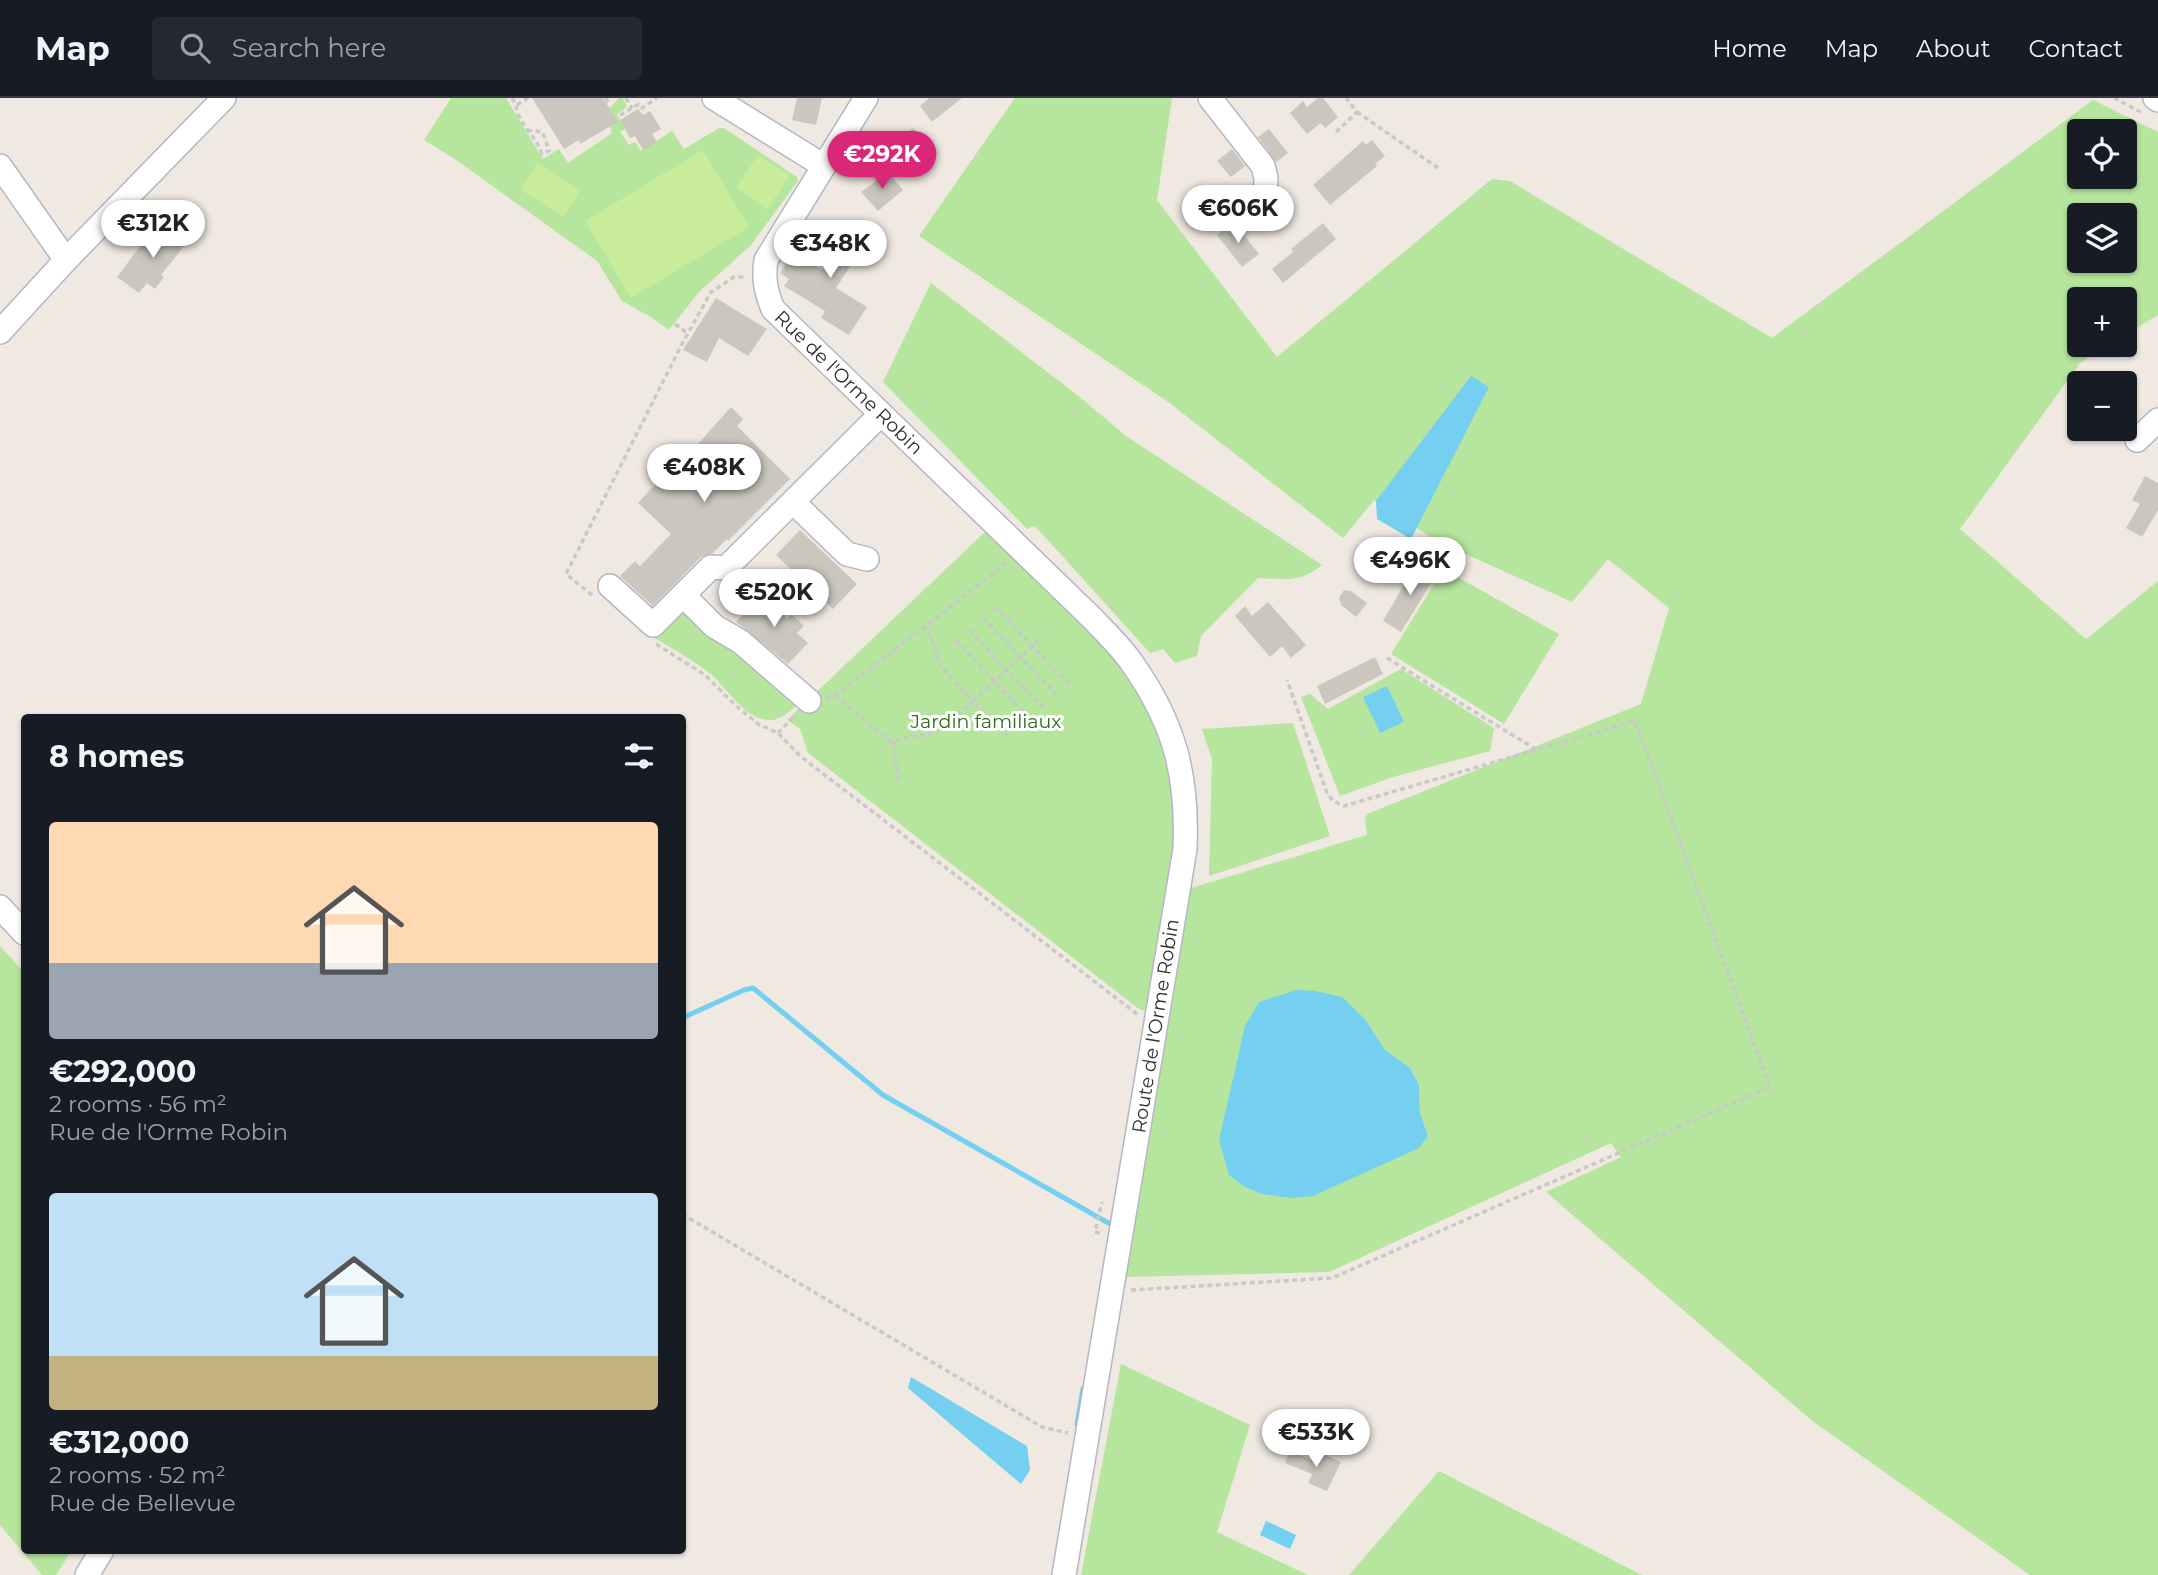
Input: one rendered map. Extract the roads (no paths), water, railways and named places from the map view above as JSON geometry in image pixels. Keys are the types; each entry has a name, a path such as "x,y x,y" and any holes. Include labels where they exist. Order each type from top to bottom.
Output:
{"street":[{"path":"0,332 66,260 224,98"},
{"path":"714,98 824,166 866,98"},
{"path":"1210,98 1263,166 1266,178 1265,202"},
{"path":"0,166 66,260"},
{"name":"Rue de l'Orme Robin","path":"824,166 766,260 763,276 773,309 1015,543"},
{"path":"604,593 653,625 711,567 726,568 881,414"},
{"path":"2137,439 2158,420"},
{"path":"793,502 847,554 867,559"},
{"name":"Route de l'Orme Robin","path":"1015,543 1093,619 1131,661 1160,707 1180,760 1187,813 1185,849 1065,1575"},
{"path":"683,595 714,626 741,642 808,701"},
{"path":"0,907 21,930"},
{"path":"87,1575 100,1554"}],"water":[{"path":"1471,376 1489,387 1411,539 1377,519 1376,501"},
{"path":"1387,686 1404,722 1380,733 1363,697"},
{"path":"1296,990 1342,997 1365,1019 1385,1050 1410,1068 1419,1085 1420,1113 1428,1136 1419,1148 1313,1196 1291,1198 1261,1194 1243,1186 1229,1175 1219,1140 1245,1026 1259,1002"},
{"path":"911,1377 1027,1446 1030,1470 1021,1484 908,1388"},
{"path":"1266,1521 1296,1535 1290,1549 1260,1535"}],"waterway":[{"path":"686,1016 753,988 883,1095 1112,1225"},
{"path":"1077,1424 1083,1389"}],"park label":[{"name":"Jardin familiaux","path":"986,721"}]}
